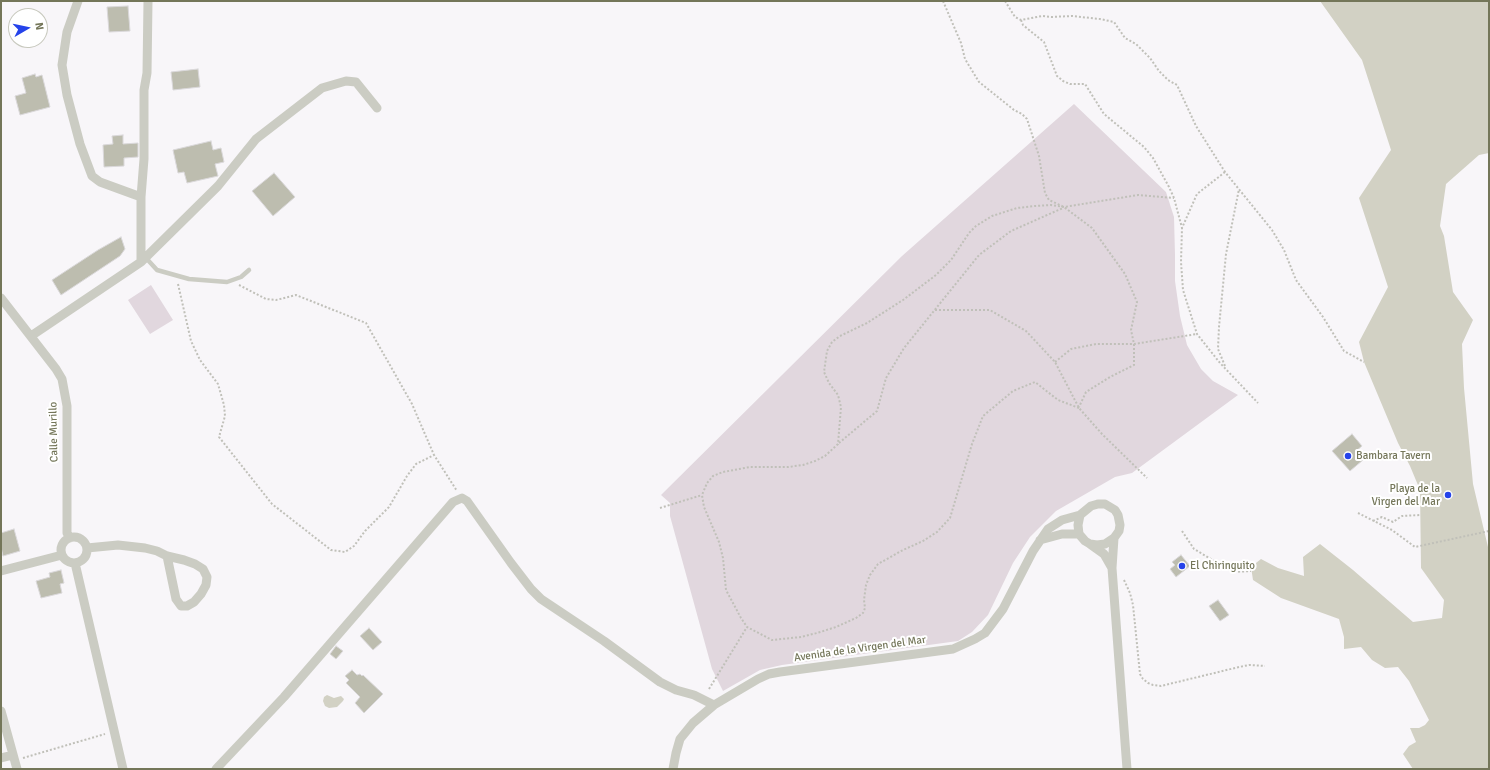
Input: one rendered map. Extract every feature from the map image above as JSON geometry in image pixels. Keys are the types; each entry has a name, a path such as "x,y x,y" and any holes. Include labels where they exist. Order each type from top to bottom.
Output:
{"street":[{"path":"78,1 67,32 62,65 67,95 80,144 92,176 100,182 141,197"},
{"path":"144,260 141,197 144,159 144,90 148,73 148,1"},
{"path":"31,336 144,260 218,186 256,139 283,120 322,88 346,81 356,82 377,108"},
{"name":"Calle Murillo","path":"1,298 56,369 62,379 67,406 68,533 70,538"},
{"path":"216,769 284,697 453,502 462,498 467,501 531,590 541,599 604,641 660,682 676,690 694,695 714,705"},
{"path":"1090,544 1105,544 1114,538 1119,531 1120,520 1115,510 1110,506 1098,504 1091,506 1080,515 1078,525 1079,534 1084,541 1104,554 1112,568"},
{"name":"Avenida de la Virgen del Mar","path":"673,769 680,739 693,722 714,705 769,674 953,649 985,633 1003,609 1033,551 1048,529 1062,520 1080,515"},
{"path":"1040,540 1062,534 1079,534"},
{"path":"70,538 80,539 87,548 83,560 75,563 67,561 62,555 61,551 63,543 70,538"},
{"path":"1114,538 1112,568 1127,769"},
{"path":"87,548 131,546 157,551 167,556 195,564 203,569 207,576 206,585 194,602 187,606 181,606 176,599 167,556"},
{"path":"1,572 62,555"},
{"path":"75,563 123,769"},
{"path":"1,710 15,762"},
{"path":"1,758 15,762"}],"lane":[{"path":"144,260 157,270 189,279 227,282 241,277 249,270"}],"path":[{"path":"943,1 961,43 966,59 979,82 1027,119 1039,156 1045,193 1049,200 1064,207 1092,228 1125,274 1137,302 1131,330 1134,344 1134,364 1086,392 1079,408"},
{"path":"1005,1 1015,18 1021,20 1042,16 1072,16 1114,22 1125,38 1136,44 1150,58 1159,71 1168,80 1177,85 1196,126 1225,172 1272,230 1284,250 1296,280 1323,317 1344,351 1364,362"},
{"path":"1021,20 1023,25 1044,42 1057,76 1070,84 1085,84 1104,114 1144,147 1153,158 1174,198 1182,228 1181,262 1183,290 1197,334 1225,368 1258,403"},
{"path":"1182,228 1197,194 1225,172"},
{"path":"1225,368 1218,349 1219,327 1226,254 1239,188"},
{"path":"1079,408 1058,400 1035,382 1013,391 983,416 972,444 950,518 937,532 923,542 903,550 878,564 870,575 866,585 864,600 865,608 863,613 856,618 836,627 817,633 801,637 772,640 747,627 726,590 723,558 719,542 704,507 702,495 707,483 713,476 724,472 750,467 788,467 803,465 816,461 825,456 877,411 886,378 904,348 979,255 1011,231 1064,207 1138,196 1174,198"},
{"path":"838,444 841,407 838,395 829,383 824,372 827,351 832,342 840,336 867,323 903,300 936,275 952,260 969,232 992,216 1017,208 1051,205 1064,207"},
{"path":"176,275 191,341 200,360 218,384 224,405 225,416 219,437 272,504 331,550 345,552 354,546 388,507 416,464 434,455"},
{"path":"227,282 241,286 266,299 276,300 296,295 366,323 412,404 434,455 462,498"},
{"path":"935,310 990,310 1026,331 1055,362 1079,408 1102,434 1147,478"},
{"path":"1055,362 1071,349 1096,344 1134,344 1197,334"},
{"path":"660,508 702,495"},
{"path":"1358,513 1386,527 1415,547 1489,531"},
{"path":"1373,521 1382,517 1393,522 1402,516 1420,515"},
{"path":"1182,531 1194,549 1233,572 1251,571"},
{"path":"1122,578 1130,592 1134,605 1140,674 1148,683 1161,686 1239,666 1265,666"},
{"path":"710,689 747,627"},
{"path":"15,762 114,732"}],"shaded area":[{"name":"Playa de la Virgen del Mar","path":"1320,1 1489,1 1489,153 1479,155 1446,184 1440,226 1444,236 1453,292 1473,320 1462,344 1464,388 1473,484 1489,548 1489,769 1413,769 1403,754 1409,746 1416,742 1410,728 1419,728 1425,725 1429,720 1409,681 1398,667 1385,668 1372,660 1361,647 1344,649 1344,637 1339,619 1281,598 1253,580 1251,567 1261,559 1278,568 1304,576 1303,557 1320,544 1353,570 1413,622 1442,618 1444,600 1421,568 1420,490 1398,443 1364,362 1359,342 1388,287 1359,198 1391,150 1362,60"},
{"path":"1074,104 1166,192 1174,217 1175,281 1180,316 1187,345 1201,369 1213,381 1238,395 1132,473 1115,477 1056,511 1030,537 1013,563 988,615 972,632 958,641 782,665 760,670 723,691 712,669 670,516 670,503 661,495 902,256"},
{"path":"151,285 173,320 150,334 128,300"},
{"path":"327,695 334,698 341,696 344,699 337,707 329,708 325,706 323,701 324,697"}],"building":[{"path":"128,6 130,31 109,32 107,7"},
{"path":"198,69 200,87 173,90 171,72"},
{"path":"35,74 36,77 42,75 50,107 20,115 15,96 26,93 22,78"},
{"path":"123,135 123,144 138,143 138,157 124,158 124,166 104,167 103,145 113,144 112,136"},
{"path":"211,141 213,150 221,148 224,162 215,164 218,176 187,183 184,172 178,173 173,150"},
{"path":"274,173 295,197 273,216 252,191"},
{"path":"121,237 125,249 120,256 61,295 52,280"},
{"name":"Bambara Tavern","path":"1352,434 1362,446 1355,452 1363,460 1350,471 1332,451"},
{"path":"14,529 20,551 3,556 1,547 1,533"},
{"name":"El Chiringuito","path":"1181,555 1190,566 1176,577 1170,569 1175,565 1172,562"},
{"path":"61,570 64,583 60,584 62,593 41,598 36,581 50,577 49,573"},
{"path":"1218,600 1229,615 1220,621 1209,606"},
{"path":"369,628 382,642 373,650 360,636"},
{"path":"336,646 343,651 336,659 330,654"},
{"path":"352,670 357,675 363,675 383,694 364,713 355,703 360,697 346,683 349,680 345,676"}],"place":[{"name":"Bambara Tavern","path":"1348,456"},
{"name":"Playa de la Virgen del Mar","path":"1448,495"},
{"name":"El Chiringuito","path":"1182,566"}]}
